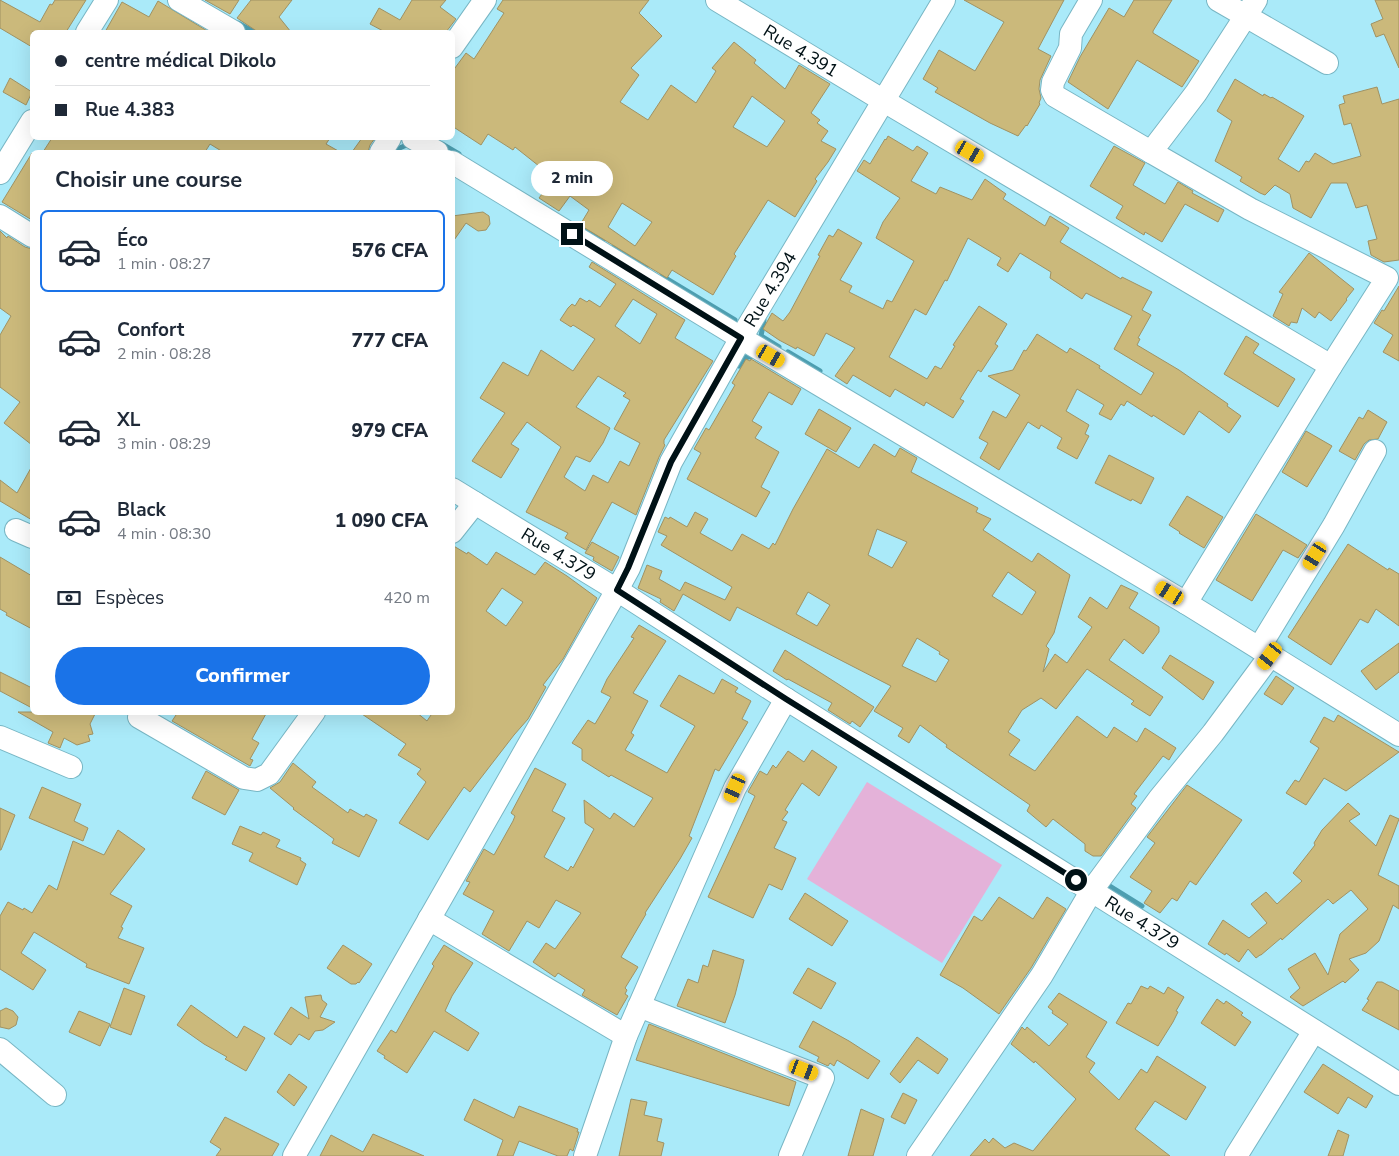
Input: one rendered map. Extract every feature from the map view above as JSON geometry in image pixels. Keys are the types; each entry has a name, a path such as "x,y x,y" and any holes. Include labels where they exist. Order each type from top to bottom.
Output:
{"street":[{"path":"88,30 107,0"},
{"path":"179,0 231,30"},
{"path":"455,43 485,0"},
{"name":"Rue 4.391","path":"718,0 884,101 1331,366"},
{"name":"Rue 4.394","path":"294,1156 617,590 628,568 671,462 741,338 944,0"},
{"path":"1091,0 1071,34 1070,48 1053,82 1052,90 1055,96 1250,209 1387,278 1186,603"},
{"path":"1218,0 1251,8 1327,63"},
{"path":"1151,152 1196,93 1251,8"},
{"path":"0,173 30,124"},
{"path":"416,140 434,150"},
{"path":"455,164 741,338 1186,603 1399,735"},
{"path":"0,216 30,235"},
{"path":"918,1156 1042,975 1092,890 1159,799 1213,733 1265,652 1375,451"},
{"name":"Rue 4.379","path":"455,491 617,590 786,699 1399,1084"},
{"path":"455,528 475,503"},
{"path":"585,1156 626,1036 735,788 786,699"},
{"path":"140,717 244,778 257,780 269,774 312,715"},
{"path":"0,738 71,767"},
{"path":"429,919 626,1036"},
{"path":"640,1006 823,1078 790,1156"},
{"path":"1236,1156 1314,1031"},
{"path":"0,1049 55,1095"}],"shaded area":[{"path":"867,782 1002,865 942,963 807,879"}],"building":[{"path":"0,0 40,22 50,4 52,5 55,0 86,0 67,30 30,30 30,46 0,28"},
{"path":"205,0 239,0 230,14"},
{"path":"251,0 292,0 279,17 289,30 255,30 237,18"},
{"path":"412,0 446,0 440,7 456,19 448,30 381,30 370,24 379,8 400,20"},
{"path":"503,0 649,0 639,13 662,36 631,68 639,75 620,102 648,120 671,85 696,103 716,71 712,68 734,42 756,60 754,63 785,89 799,65 830,84 811,113 820,120 817,123 828,131 821,141 836,149 815,179 817,181 795,217 768,200 734,254 736,256 713,295 672,270 667,278 580,225 589,210 570,196 559,211 539,198 545,190 535,182 544,170 515,147 513,150 488,134 481,145 455,128 455,68 466,53 474,59 504,13 497,9","holes":["752,96 785,121 767,147 733,127","622,203 652,222 635,246 608,227"]},
{"path":"964,0 1064,0 1038,49 1051,56 1040,80 1040,104 1027,126 1018,136 990,123 935,92 938,88 923,79 939,50 975,71 1004,22"},
{"path":"1134,0 1172,0 1153,33 1199,61 1182,87 1137,60 1108,109 1068,82 1080,57 1109,8 1124,17"},
{"path":"1375,0 1399,0 1399,68 1384,34 1376,37 1371,24 1383,19"},
{"path":"158,1 206,30 106,30 122,2 149,17"},
{"path":"10,78 30,91 30,96 26,105 3,92"},
{"path":"1235,79 1263,96 1264,94 1272,97 1304,116 1278,159 1299,172 1306,161 1309,162 1315,153 1333,164 1361,156 1351,123 1344,125 1339,105 1345,103 1343,96 1377,87 1382,104 1399,99 1399,260 1384,262 1371,255 1368,241 1377,239 1367,205 1356,208 1347,183 1331,183 1311,218 1293,208 1290,194 1275,185 1265,195 1260,193 1240,181 1242,177 1215,161 1232,121 1217,111"},
{"path":"888,136 913,151 917,146 928,153 911,181 936,194 940,187 972,200 985,179 1006,194 1003,199 1045,226 1050,216 1069,228 1060,242 1121,279 1122,277 1152,292 1142,310 1151,315 1138,338 1140,339 1137,345 1179,370 1228,404 1227,406 1241,416 1229,433 1199,411 1184,435 1127,401 1124,406 1121,404 1111,420 1099,414 1104,405 1077,389 1066,411 1089,425 1085,434 1089,436 1077,459 1057,448 1062,438 1041,425 1039,429 1028,422 999,470 980,458 988,443 979,438 993,411 1006,418 1020,395 988,376 1013,370 1024,350 1026,351 1037,334 1067,353 1070,348 1100,366 1099,368 1141,395 1154,373 1114,349 1132,316 1086,293 1082,299 1050,278 1051,272 1020,253 1008,272 997,265 1001,258 968,238 947,281 945,280 926,315 915,309 889,357 927,379 935,366 941,369 955,346 953,345 979,306 1007,324 995,344 998,346 981,372 978,370 960,399 964,401 953,418 926,402 924,406 895,389 890,397 853,375 847,384 835,376 855,348 826,333 814,356 779,340 763,329 772,313 783,321 790,312 829,235 833,237 838,229 862,243 840,280 852,286 849,292 883,309 887,300 892,302 914,261 876,238 883,222 900,198 857,171 864,160 870,164"},
{"path":"51,140 329,140 326,144 336,150 220,150 210,144 206,150 44,150"},
{"path":"361,140 374,140 369,150 353,150"},
{"path":"1114,146 1145,163 1133,185 1165,204 1178,182 1193,191 1192,193 1224,210 1218,222 1185,204 1162,242 1145,232 1144,235 1116,218 1123,206 1090,186"},
{"path":"30,156 30,219 2,202"},
{"path":"483,212 489,216 490,224 486,230 478,231 466,223 455,239 455,216"},
{"path":"0,231 7,238 8,236 30,248 30,443 4,423 20,402 0,387 0,335 11,316 0,308"},
{"path":"1309,253 1354,289 1331,321 1319,312 1315,318 1302,308 1297,323 1291,322 1289,326 1273,316 1283,294 1279,292"},
{"path":"592,262 685,320 675,338 713,361 664,440 665,445 636,515 612,502 586,550 565,538 568,533 526,512 561,447 527,422 511,444 519,449 501,478 472,461 505,413 480,398 503,362 528,376 541,350 573,371 595,339 573,325 571,327 560,320 568,308 572,304 575,306 580,298 587,302 589,300 600,307 616,284 589,267","holes":["633,299 657,314 640,344 615,326","598,376 626,393 623,396 630,400 614,429 640,443 629,466 620,461 608,483 593,475 585,491 564,477 576,456 590,462 603,443 610,428 576,407"]},
{"path":"1399,286 1399,361 1383,352 1393,335 1374,323 1382,310 1384,311"},
{"path":"1246,336 1259,344 1253,353 1295,379 1278,407 1224,374"},
{"path":"746,359 750,361 751,359 801,389 792,405 769,392 752,421 762,427 755,438 779,452 761,487 770,492 756,517 687,479 701,453 694,449 706,428 709,430 735,385 732,383"},
{"path":"819,409 851,428 836,452 805,434"},
{"path":"1368,410 1387,422 1378,439 1369,440 1364,444 1355,460 1339,451 1359,417 1363,419"},
{"path":"1306,431 1332,446 1307,487 1282,472"},
{"path":"874,444 895,457 900,448 917,458 911,472 978,508 976,512 991,519 983,530 1032,562 1038,553 1070,575 1054,633 1046,646 1049,649 1043,672 1055,654 1067,663 1092,627 1078,617 1090,597 1107,609 1121,585 1138,593 1129,608 1159,627 1159,632 1143,654 1124,639 1109,660 1163,697 1150,716 1131,704 1134,701 1087,669 1056,709 1041,698 1022,710 1008,732 1020,740 1009,755 1035,771 1077,716 1107,738 1114,727 1137,742 1145,728 1176,748 1169,760 1163,756 1134,794 1137,796 1131,804 1136,808 1101,856 1093,856 1085,851 1085,844 1053,819 1046,827 1027,811 1030,805 946,747 947,745 920,725 909,743 898,736 903,728 874,711 891,686 737,607 730,621 683,594 674,611 660,602 661,599 638,588 647,565 662,571 659,579 680,591 685,582 725,600 732,587 661,545 667,536 658,532 665,517 669,519 670,517 687,527 695,512 708,519 700,533 732,551 742,534 769,549 773,543 775,545 827,449 859,468","holes":["877,529 907,542 892,568 868,555","1008,572 1036,592 1022,615 992,596","808,592 830,605 817,626 796,614","917,638 949,660 936,682 902,666"]},
{"path":"1109,455 1154,478 1141,504 1095,483"},
{"path":"30,470 30,519 0,501 0,480 17,493"},
{"path":"1187,496 1223,517 1204,548 1169,525"},
{"path":"1256,514 1307,545 1298,558 1283,550 1252,601 1216,580"},
{"path":"592,542 619,557 612,571 593,560 594,557 585,553"},
{"path":"1348,544 1388,570 1389,568 1399,574 1399,626 1376,609 1368,623 1360,619 1331,665 1288,637"},
{"path":"455,547 467,554 468,552 487,565 496,552 535,575 545,562 597,598 563,659 543,685 546,687 528,719 470,792 464,787 428,840 399,823 426,782 417,774 421,769 398,755 406,744 363,715 420,715 427,721 431,715 455,715","holes":["502,588 523,602 506,626 486,611"]},
{"path":"0,557 30,575 30,628 6,615 7,613 0,609"},
{"path":"639,625 666,641 633,693 648,701 631,733 634,735 625,750 667,773 695,726 660,706 679,675 714,694 722,679 738,688 735,692 751,701 742,719 748,722 719,771 715,769 689,836 692,838 645,913 621,957 638,967 625,988 627,990 625,994 628,996 617,1015 582,995 585,990 558,973 555,977 533,962 546,943 555,949 581,913 556,900 539,928 527,921 509,951 482,934 494,911 463,894 470,882 466,881 484,849 494,855 513,821 515,816 511,813 535,768 566,784 552,811 565,818 544,857 568,871 571,866 573,868 594,829 585,823 584,800 610,819 614,813 634,827 653,798 611,775 609,777 582,760 582,749 572,743 588,720 595,724 611,697 601,692 607,679 634,638 631,637"},
{"path":"1399,643 1399,672 1376,690 1361,671"},
{"path":"785,650 874,707 860,727 852,721 850,724 828,710 832,703 773,671"},
{"path":"1170,655 1214,682 1203,700 1162,668"},
{"path":"0,672 30,687 30,707 0,691"},
{"path":"1276,676 1294,688 1282,705 1264,694"},
{"path":"18,712 30,712 30,715 94,715 90,724 93,734 88,735 90,741 77,745 64,738 60,748 48,743 53,732"},
{"path":"176,715 265,715 252,739 259,743 250,759 253,760 250,766 172,721"},
{"path":"1338,715 1399,752 1346,791 1324,778 1306,805 1286,793 1295,780 1299,782 1319,748 1310,742 1324,717 1334,722"},
{"path":"812,750 837,767 819,796 802,783 785,810 788,812 782,820 787,822 774,848 796,858 782,890 769,884 753,918 708,897 755,796 748,792 760,771 767,775 773,765 776,768 788,751 804,762"},
{"path":"293,763 316,782 312,787 348,813 350,809 364,817 366,814 377,820 359,857 332,843 334,839 293,809 270,788 280,782"},
{"path":"206,771 239,790 225,815 192,798"},
{"path":"1187,785 1242,820 1196,885 1190,881 1177,901 1172,898 1160,913 1144,903 1152,891 1130,877 1155,843 1147,837"},
{"path":"42,787 81,804 74,821 88,828 83,841 29,818"},
{"path":"1348,803 1360,814 1349,821 1376,846 1390,815 1399,819 1378,875 1399,886 1399,909 1393,905 1379,941 1366,953 1349,959 1359,970 1345,983 1343,981 1303,1006 1290,997 1300,988 1288,969 1315,953 1328,975 1340,934 1368,909 1351,890 1333,904 1328,899 1282,940 1281,938 1256,958 1248,949 1239,962 1208,944 1223,920 1249,938 1267,923 1251,904 1266,892 1277,904 1302,881 1293,873 1315,845 1314,843 1322,830"},
{"path":"0,808 15,815 1,850 0,850"},
{"path":"240,826 261,835 263,832 280,840 276,847 301,858 300,860 306,864 297,885 249,861 253,853 232,844"},
{"path":"118,830 145,849 110,894 132,906 121,927 123,928 118,938 144,948 129,984 86,967 87,964 34,932 21,953 46,970 33,990 0,969 0,916 8,902 32,913 49,885 57,890 73,841 104,855"},
{"path":"805,893 848,921 832,946 789,919"},
{"path":"999,897 1033,919 1047,897 1066,909 1031,968 999,1014 963,988 940,975 974,916 982,921"},
{"path":"343,945 372,964 359,983 351,984 327,968"},
{"path":"444,945 473,963 452,996 445,1011 479,1033 468,1051 434,1031 407,1073 384,1058 385,1056 377,1051 391,1030 396,1033"},
{"path":"713,950 744,960 725,1023 677,1006 688,979 698,983 703,965 708,967"},
{"path":"808,968 836,983 821,1009 793,993"},
{"path":"1377,982 1382,982 1399,991 1399,1030 1362,1010"},
{"path":"1141,986 1148,989 1150,986 1164,994 1168,987 1184,997 1176,1011 1178,1012 1173,1022 1158,1046 1116,1023 1128,1003 1131,1004"},
{"path":"124,988 145,996 131,1035 110,1027"},
{"path":"1059,993 1107,1022 1086,1057 1095,1063 1089,1072 1119,1100 1141,1069 1147,1073 1157,1056 1206,1087 1186,1120 1155,1101 1135,1129 1170,1156 970,1156 985,1139 989,1143 993,1138 1005,1148 1014,1143 1033,1151 1076,1099 1035,1061 1034,1063 1011,1044 1022,1027 1025,1030 1027,1027 1049,1046 1068,1024 1052,1013 1053,1011 1048,1007"},
{"path":"321,995 322,1000 327,1004 320,1017 335,1022 323,1030 315,1031 309,1040 299,1034 291,1045 274,1034 291,1007 309,1019 305,997"},
{"path":"1217,999 1224,1004 1226,1001 1243,1013 1241,1015 1251,1022 1235,1046 1201,1023"},
{"path":"191,1005 237,1038 244,1026 265,1038 246,1071 225,1059 227,1057 177,1025"},
{"path":"6,1008 13,1011 18,1017 16,1025 9,1029 0,1027 0,1011"},
{"path":"79,1011 110,1024 100,1046 69,1032"},
{"path":"813,1021 880,1061 868,1079 837,1060 834,1066 830,1063 828,1066 817,1061 819,1057 799,1047"},
{"path":"649,1024 796,1082 789,1106 636,1060"},
{"path":"917,1037 948,1059 938,1074 918,1060 900,1083 890,1074"},
{"path":"1323,1064 1373,1096 1366,1108 1348,1097 1338,1114 1304,1092"},
{"path":"289,1074 307,1087 294,1106 277,1092"},
{"path":"903,1093 917,1100 905,1124 891,1117"},
{"path":"474,1099 514,1118 519,1106 578,1129 577,1132 579,1132 573,1151 570,1149 567,1156 558,1156 519,1141 513,1156 497,1156 503,1140 464,1120"},
{"path":"631,1099 647,1102 644,1115 662,1119 657,1141 664,1143 661,1156 619,1156"},
{"path":"861,1109 884,1119 873,1156 848,1156"},
{"path":"225,1117 279,1144 272,1156 216,1156 221,1149 210,1142"},
{"path":"1338,1130 1349,1135 1343,1156 1328,1156"},
{"path":"373,1134 424,1156 320,1156 331,1135 363,1152"}],"waterway":[{"path":"238,23 250,30"},
{"path":"442,144 452,150"},
{"path":"395,150 410,145"},
{"path":"455,152 459,154"},
{"path":"575,224 603,240"},
{"path":"614,247 646,267"},
{"path":"662,276 735,320"},
{"path":"764,320 761,336 779,347"},
{"path":"788,352 820,371"},
{"path":"739,366 744,358 753,356"},
{"path":"1105,883 1142,906"}],"route":[{"path":"572,234 741,338 671,462 628,568 617,590 786,699 1076,880"}]}
